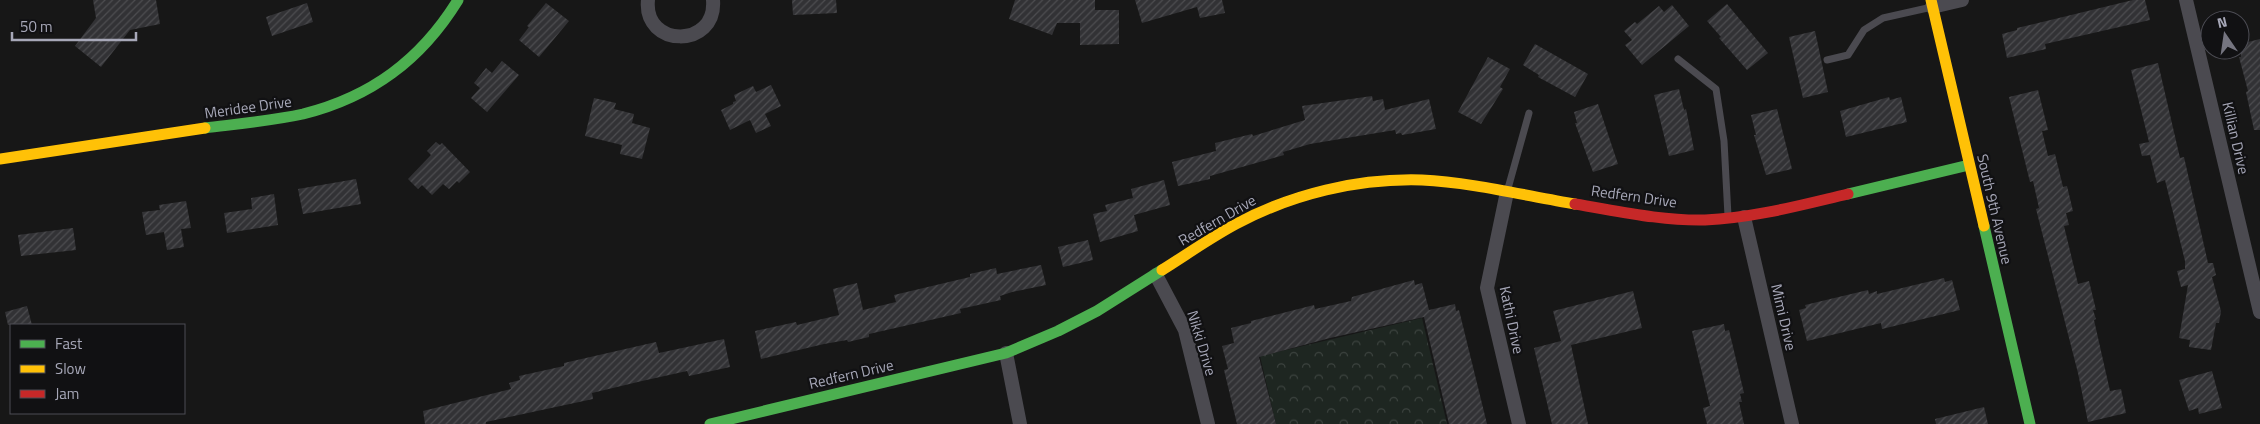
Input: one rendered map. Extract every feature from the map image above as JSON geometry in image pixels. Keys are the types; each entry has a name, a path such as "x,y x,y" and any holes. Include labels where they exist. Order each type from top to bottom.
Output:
{"street":[{"name":"Meridee Drive","path":"0,159 301,114 330,106 372,88 409,62 435,35 458,0"},
{"path":"648,0 649,14 654,25 669,36 677,38 691,36 704,28 712,15 713,0"},
{"path":"1931,4 1962,0"},
{"name":"Killian Drive","path":"2186,0 2260,312"},
{"name":"South 9th Avenue","path":"1931,4 2030,424"},
{"name":"Redfern Drive","path":"710,424 1006,353 1082,319 1236,224 1310,194 1347,186 1400,180 1451,184 1650,217 1689,220 1744,217 1788,209 1970,165"},
{"name":"Kathi Drive","path":"1506,192 1486,288 1519,424"},
{"name":"Mimi Drive","path":"1744,217 1792,424"},
{"name":"Nikki Drive","path":"1156,275 1185,330 1208,424"},
{"path":"1006,353 1020,424"}],"lane":[{"path":"1827,60 1848,55 1864,30 1884,18 1931,4"},
{"path":"1678,58 1716,89 1724,141 1728,218"},
{"path":"1506,192 1529,113"}],"green space":[{"path":"1422,318 1447,424 1276,424 1260,356"}],"building":[{"path":"93,0 156,0 160,24 130,30 101,67 75,46 96,18"},
{"path":"792,0 836,0 837,13 793,15"},
{"path":"1015,0 1095,0 1095,10 1119,10 1119,44 1080,45 1080,23 1057,23 1052,35 1009,19"},
{"path":"1135,0 1222,0 1225,13 1200,18 1197,7 1142,23"},
{"path":"2133,0 2145,0 2150,20 2045,44 2046,49 2007,58 2002,34 2017,30 2017,28"},
{"path":"307,3 313,22 272,36 266,17"},
{"path":"546,3 569,21 539,57 519,40 529,27 527,26"},
{"path":"1727,4 1768,53 1747,70 1707,21"},
{"path":"1672,5 1689,26 1642,65 1625,45 1632,40 1624,31 1635,22 1637,24 1659,6 1664,12"},
{"path":"1815,31 1828,92 1803,98 1789,37"},
{"path":"2260,39 2260,130 2254,130 2246,92 2248,91 2240,60 2250,60 2250,42"},
{"path":"1535,44 1588,74 1575,97 1538,77 1539,75 1523,65"},
{"path":"1488,57 1510,69 1500,87 1503,89 1481,124 1458,112"},
{"path":"502,61 519,75 487,112 471,98 480,88 474,83 486,68 492,73"},
{"path":"2158,63 2180,158 2184,157 2208,263 2213,263 2216,275 2212,277 2221,311 2219,323 2216,323 2211,350 2189,347 2190,340 2179,338 2188,285 2181,287 2177,271 2185,269 2185,261 2165,180 2157,183 2150,155 2142,156 2139,144 2149,142 2131,70"},
{"path":"771,85 781,106 765,114 771,126 756,133 750,120 730,130 721,110 736,101 734,95 753,86 756,92"},
{"path":"1679,89 1684,110 1686,109 1694,150 1669,156 1654,95"},
{"path":"2038,90 2048,130 2042,131 2048,156 2055,154 2063,187 2067,186 2073,211 2066,213 2069,225 2064,226 2078,284 2089,281 2096,310 2093,310 2096,319 2094,320 2110,391 2121,389 2126,413 2088,422 2078,373 2036,209 2039,208 2033,181 2030,182 2009,97"},
{"path":"1372,96 1373,101 1383,99 1385,110 1429,99 1436,129 1402,135 1401,133 1396,134 1395,130 1310,144 1283,152 1284,155 1210,176 1210,179 1178,186 1172,162 1216,151 1215,143 1252,134 1253,136 1305,120 1302,106"},
{"path":"1889,97 1890,100 1901,97 1907,122 1846,137 1840,111"},
{"path":"594,98 616,103 614,109 634,114 632,123 650,128 642,159 620,154 622,145 585,136"},
{"path":"1598,104 1618,164 1593,172 1575,123 1577,123 1574,112"},
{"path":"1777,109 1792,169 1766,175 1754,135 1756,135 1751,115"},
{"path":"436,142 440,145 442,143 470,172 459,183 457,181 449,189 443,184 432,195 422,185 418,189 408,179 431,155 427,151"},
{"path":"356,179 361,204 303,214 298,189"},
{"path":"1164,180 1170,205 1134,215 1138,231 1100,242 1093,214 1107,211 1105,205 1133,198 1131,189"},
{"path":"274,194 278,225 227,233 224,213 252,209 251,198"},
{"path":"186,201 191,228 181,229 184,247 167,250 164,232 146,235 142,212 160,210 159,205"},
{"path":"73,228 76,250 21,256 18,235"},
{"path":"1088,240 1093,260 1063,267 1058,247"},
{"path":"1041,265 1046,285 1012,292 1000,296 1001,300 960,309 961,313 869,334 869,337 848,342 847,340 824,344 761,359 755,331 796,322 797,325 839,315 833,289 857,283 863,310 896,302 894,295 970,277 970,274 996,268 997,274"},
{"path":"1944,278 1945,282 1952,280 1960,310 1882,329 1881,323 1807,341 1799,310 1806,308 1805,305 1868,290 1869,294 1877,291 1877,294"},
{"path":"1414,280 1415,285 1422,283 1429,310 1455,304 1456,311 1459,310 1487,424 1449,424 1424,317 1330,338 1259,357 1276,424 1237,424 1224,370 1228,369 1222,346 1234,343 1231,328 1314,305 1315,309 1351,301 1352,297"},
{"path":"1633,291 1642,328 1571,345 1588,424 1552,424 1534,348 1561,341 1553,311"},
{"path":"27,306 32,324 8,325 5,312"},
{"path":"1724,324 1725,331 1729,330 1744,393 1740,394 1742,402 1739,402 1744,424 1707,424 1703,408 1710,406 1692,331"},
{"path":"724,339 730,367 689,376 687,371 642,381 592,393 593,399 486,422 486,424 425,424 423,411 511,389 509,383 520,380 519,376 564,366 564,363 656,342 659,353"},
{"path":"2212,371 2222,408 2199,414 2198,408 2189,411 2179,380"},
{"path":"1984,407 1988,424 1936,424 1935,419"}],"traffic: fast":[{"path":"205,128 303,114 328,107 351,97 372,86 411,58 428,41 458,0"},
{"path":"1848,194 1969,165"},
{"path":"1984,226 2030,424"},
{"path":"710,424 1006,353 1058,331 1097,311 1162,270"}],"traffic: slow":[{"path":"1931,0 1984,226"},
{"path":"0,159 205,128"},
{"path":"1162,270 1217,235 1257,213 1303,196 1350,185 1398,180 1440,181 1479,186 1575,204"}],"traffic: jam":[{"path":"1575,204 1656,217 1705,220 1759,214 1848,194"}]}
